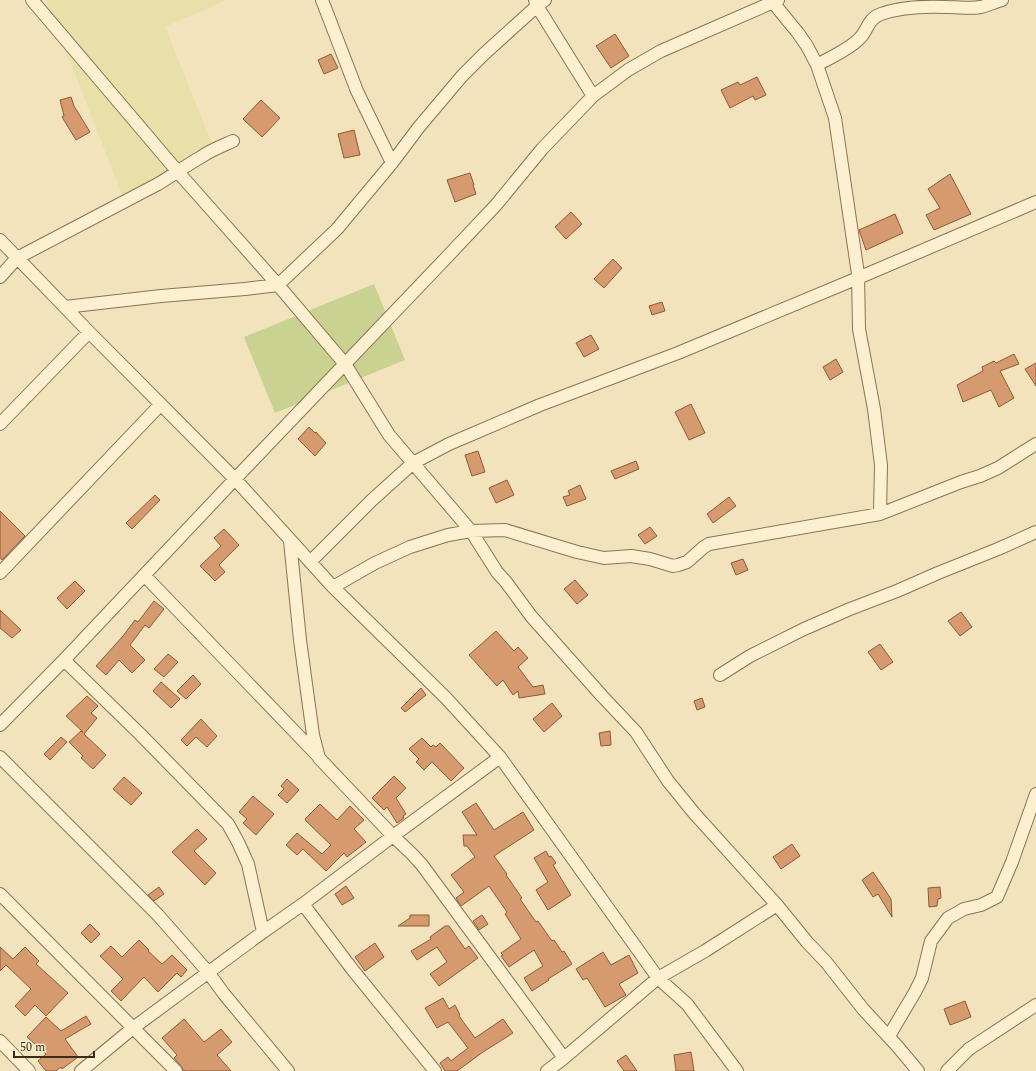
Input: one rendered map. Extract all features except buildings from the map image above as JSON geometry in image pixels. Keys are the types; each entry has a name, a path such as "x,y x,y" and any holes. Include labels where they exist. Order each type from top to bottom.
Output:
{"street":[{"path":"32,0 178,172 278,285 345,364 389,436 471,531 497,572 531,616 636,732 668,781 694,813 738,864 777,905 826,962 863,1009 889,1036 918,1071"},
{"path":"322,0 357,91 392,163"},
{"path":"817,65 850,47 861,38 873,18 879,15 909,8 965,8 981,6 1002,0"},
{"path":"0,725 64,660 496,205 542,149 593,96 628,70 661,51 774,1 807,46 817,65 835,118 858,278 859,328 874,409 881,465 880,514"},
{"path":"65,307 278,285 337,228 462,76 539,2 593,96"},
{"path":"0,277 17,258 113,208 178,172 217,148 233,141"},
{"path":"310,562 372,500 413,464 449,444 540,405 678,353 1036,202"},
{"path":"0,240 235,479 333,587 446,698 500,756 658,978 687,1004 737,1071"},
{"path":"0,424 89,332"},
{"path":"0,574 161,404"},
{"path":"333,587 375,563 410,547 448,535 471,531 505,530 577,552 604,558 631,556 650,558 678,566 687,562 704,546 710,544 880,514 998,468 1036,444"},
{"path":"720,675 750,656 804,629 1036,532"},
{"path":"290,541 300,640 313,735 319,758"},
{"path":"144,575 392,836 422,865 564,1058"},
{"path":"64,660 140,734 228,824 248,864 263,932"},
{"path":"81,1071 133,1028 500,756"},
{"path":"0,757 153,910 208,972 224,994 288,1071"},
{"path":"889,1036 922,978 931,941 948,918 964,909 981,905 997,897 1012,862 1036,794"},
{"path":"0,894 176,1071"},
{"path":"302,904 434,1071"},
{"path":"547,1071 658,978 705,951 777,905"},
{"path":"946,1071 970,1049 1036,1005"},
{"path":"0,1041 29,1071"}],"shaded area":[{"path":"46,0 227,0 165,27 217,156 127,207"}],"green space":[{"path":"374,284 405,360 275,413 244,337"}]}
